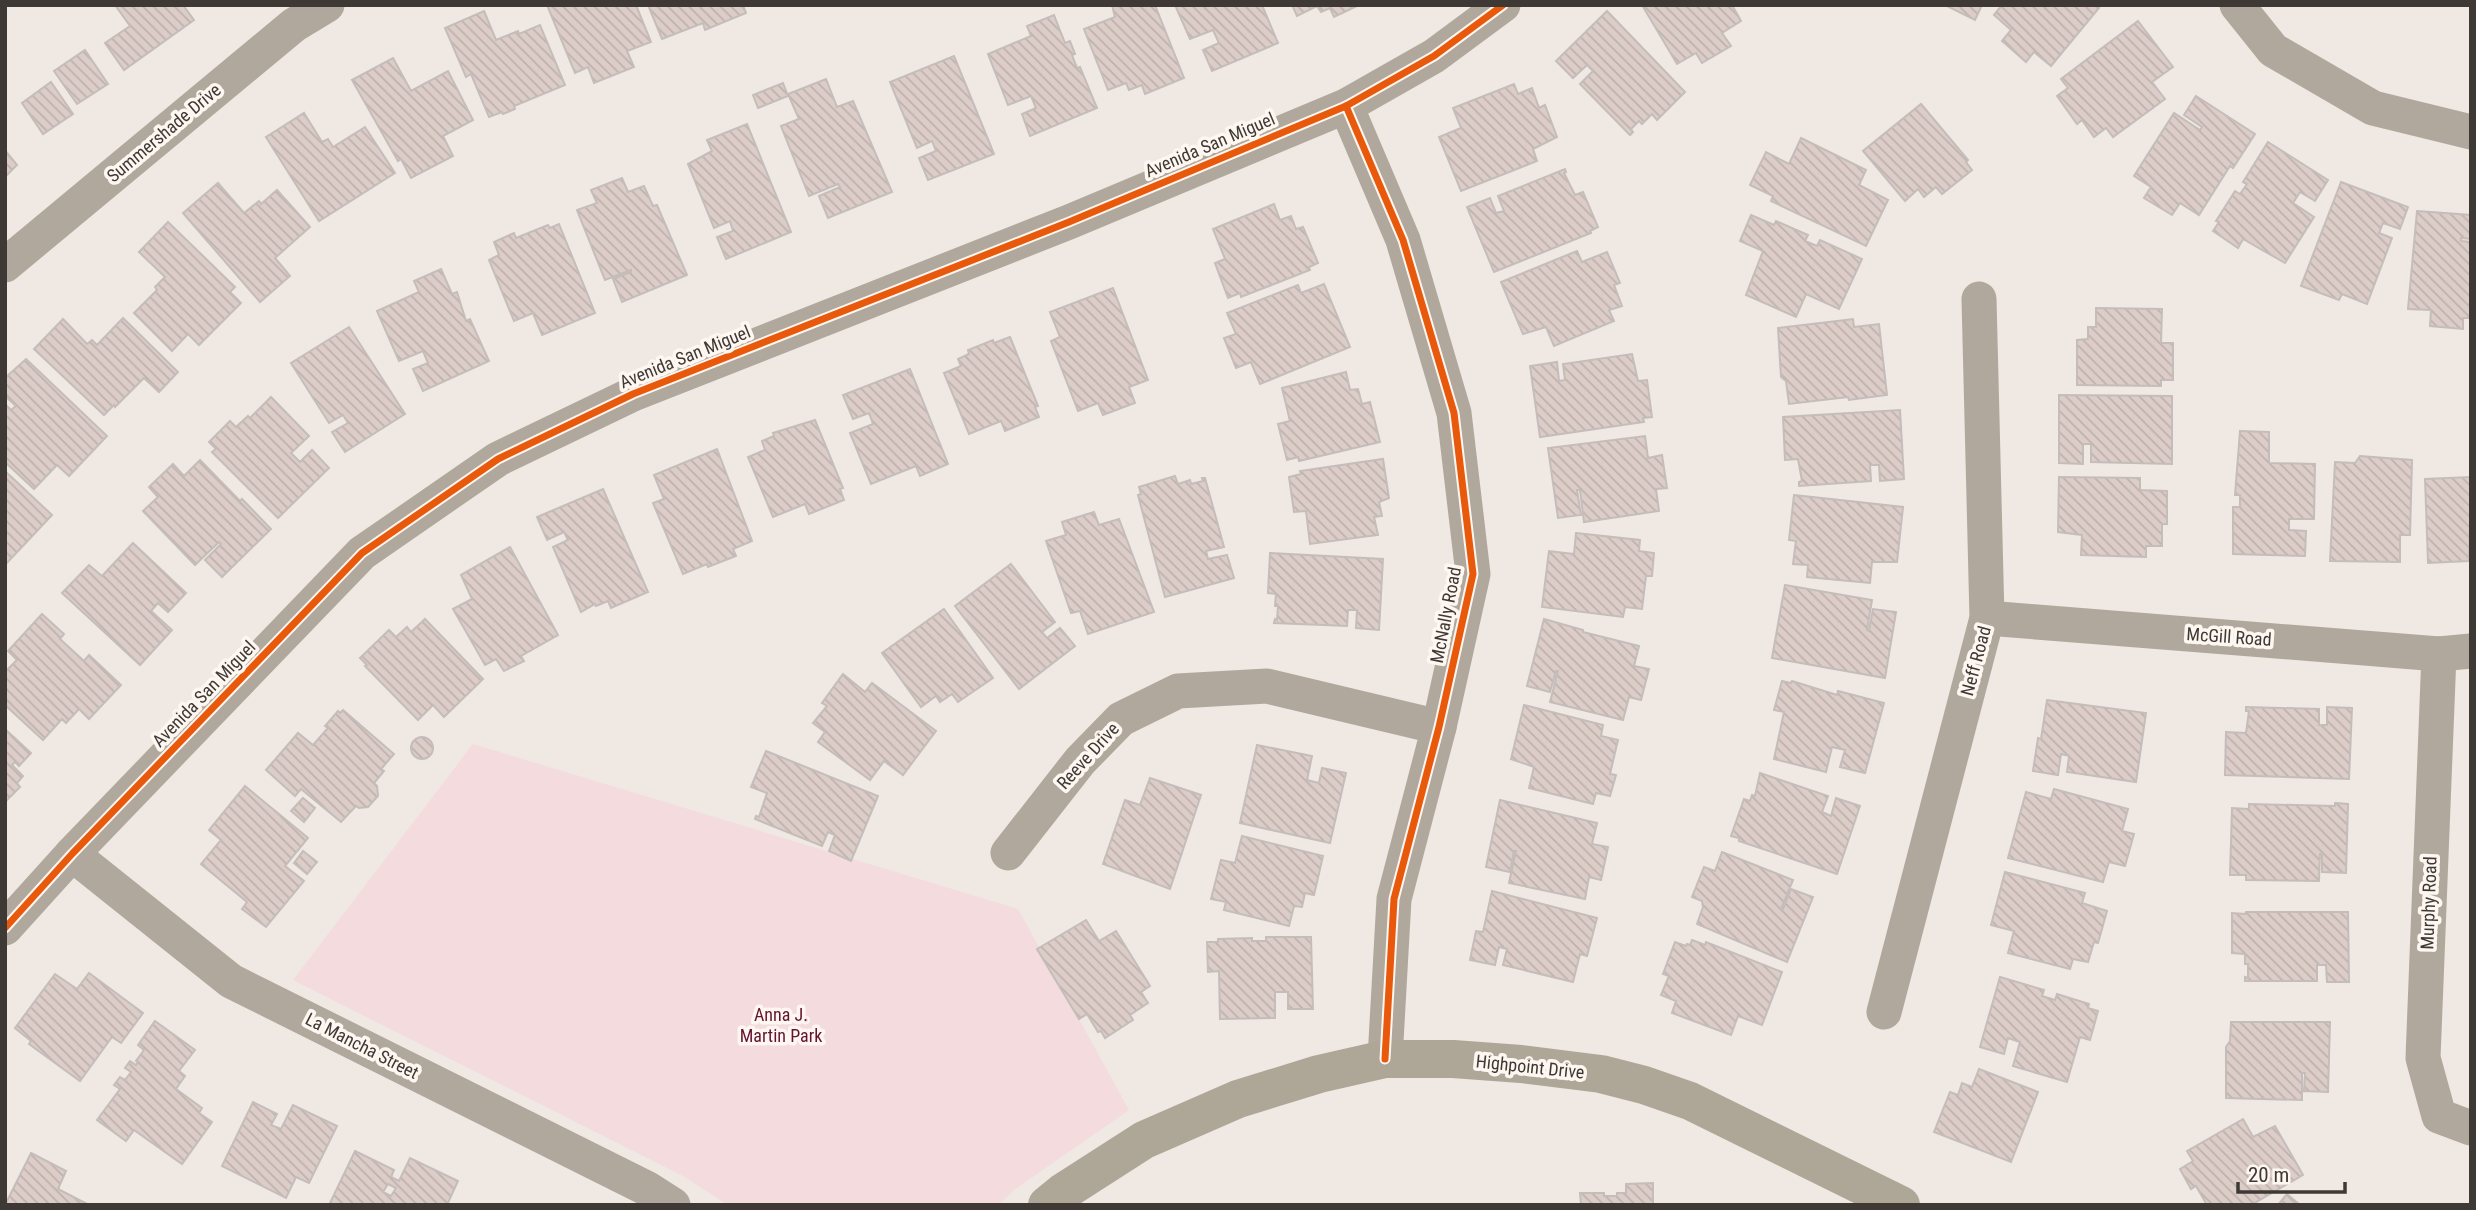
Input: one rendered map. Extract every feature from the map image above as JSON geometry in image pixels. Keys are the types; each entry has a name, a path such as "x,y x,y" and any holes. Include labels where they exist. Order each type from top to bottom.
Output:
{"street":[{"name":"Summershade Drive","path":"5,265 289,15 327,5"},
{"name":"Avenida San Miguel","path":"5,928 362,553 498,459 633,394 1069,222 1346,106 1434,56 1503,5"},
{"path":"2238,5 2273,50 2373,108 2471,132"},
{"name":"McNally Road","path":"1346,106 1403,240 1454,413 1473,574 1394,900 1385,1059"},
{"name":"Neff Road","path":"1884,1012 1987,618 1979,299"},
{"name":"McGill Road","path":"1987,618 2455,652"},
{"name":"Murphy Road","path":"2455,652 2423,1058 2439,1116 2471,1128"},
{"name":"Reeve Drive","path":"1008,853 1080,761 1121,719 1178,691 1267,685 1438,727"},
{"name":"La Mancha Street","path":"72,855 231,981 648,1189 673,1205"},
{"name":"Highpoint Drive","path":"1047,1205 1144,1140 1238,1099 1319,1074 1385,1059 1453,1059 1521,1064 1601,1074 1644,1085 1690,1101 1902,1205"}],"green space":[{"name":"Anna J. Martin Park","path":"473,744 1018,909 1129,1110 1014,1190 998,1205 728,1205 683,1176 293,980"}],"building":[{"path":"115,5 183,5 194,20 124,70 105,43 130,26"},
{"path":"547,5 636,5 651,42 627,51 634,67 594,83 588,67 575,73"},
{"path":"648,5 743,5 746,13 705,30 703,23 662,39"},
{"path":"1112,5 1155,5 1184,78 1145,94 1142,85 1129,90 1126,83 1108,90 1084,29 1115,17"},
{"path":"1175,5 1262,5 1278,43 1212,71 1203,50 1219,43 1213,30 1190,39"},
{"path":"1292,5 1359,5 1334,17 1330,8 1321,12 1317,6 1297,16"},
{"path":"1642,5 1732,5 1741,21 1722,33 1731,46 1702,63 1696,53 1677,64"},
{"path":"1945,5 1982,5 1975,20"},
{"path":"2002,5 2095,5 2099,8 2051,66 2034,52 2026,62 2002,41 2011,30 1994,15"},
{"path":"484,11 496,40 540,25 565,85 514,106 515,109 489,117 471,74 466,77 445,28"},
{"path":"1607,11 1685,92 1657,120 1652,114 1642,124 1639,121 1631,129 1633,132 1630,135 1580,84 1593,71 1587,65 1573,78 1556,61"},
{"path":"1054,15 1065,43 1070,41 1077,68 1080,67 1097,108 1030,136 1022,114 1036,108 1031,96 1008,105 988,54 1031,36 1027,26"},
{"path":"2138,21 2173,67 2152,82 2165,99 2113,137 2106,128 2094,137 2082,120 2077,124 2057,96 2068,88 2061,79"},
{"path":"85,50 108,84 77,104 54,71"},
{"path":"954,56 994,154 928,180 919,158 936,151 932,141 917,148 890,82"},
{"path":"393,58 411,91 448,71 473,120 443,136 453,156 411,178 401,159 398,161 352,80"},
{"path":"826,79 837,107 853,101 892,192 828,218 819,196 840,187 838,184 809,196 781,126 799,119 788,94"},
{"path":"51,82 73,114 43,134 22,103"},
{"path":"783,83 788,96 758,108 753,95"},
{"path":"1514,84 1518,94 1532,88 1539,108 1545,105 1557,137 1533,149 1537,161 1461,191 1439,137 1461,128 1453,108"},
{"path":"2196,96 2255,134 2233,168 2230,166 2199,215 2180,203 2172,215 2144,198 2151,187 2134,176 2174,113 2200,130 2202,127 2184,115"},
{"path":"1921,104 1968,160 1966,162 1972,170 1942,194 1936,187 1924,197 1918,189 1905,201 1863,151"},
{"path":"304,113 322,142 328,139 333,147 365,127 395,173 319,221 266,137"},
{"path":"747,124 791,232 726,259 717,237 733,231 730,221 714,228 688,164 712,151 707,140"},
{"path":"1801,138 1866,170 1859,185 1888,200 1866,246 1771,201 1773,196 1750,185 1766,152 1789,164"},
{"path":"2268,142 2328,180 2315,201 2300,192 2293,203 2314,217 2285,263 2243,239 2238,248 2213,231 2219,222 2216,221 2235,191 2240,194 2247,184 2243,182"},
{"path":"5,150 17,165 5,177"},
{"path":"1565,169 1564,173 1575,195 1583,192 1598,227 1590,231 1591,233 1494,272 1467,207 1490,198 1496,213 1504,211 1498,196"},
{"path":"622,178 628,192 644,186 653,206 657,205 687,275 622,302 613,279 631,270 605,280 577,210 597,203 591,190"},
{"path":"2341,182 2408,207 2400,229 2383,223 2379,233 2392,238 2367,304 2342,294 2339,300 2301,286"},
{"path":"218,183 244,213 259,201 261,204 277,190 310,227 275,258 290,276 260,302 183,213"},
{"path":"1274,204 1280,220 1291,216 1296,229 1303,227 1318,263 1309,267 1310,270 1241,297 1240,293 1228,298 1215,263 1225,259 1213,229"},
{"path":"2417,211 2471,215 2471,239 2461,238 2461,241 2471,242 2471,318 2463,318 2463,329 2430,326 2431,310 2408,309"},
{"path":"1751,215 1774,225 1776,221 1808,235 1805,241 1817,246 1820,240 1862,259 1839,309 1806,294 1796,317 1746,295 1763,251 1740,241"},
{"path":"168,222 235,287 230,292 241,303 199,345 188,334 172,351 134,313 157,290 155,287 165,277 139,252"},
{"path":"559,224 595,313 542,335 533,313 514,321 489,260 499,255 494,242 514,233 516,238 548,225 550,228"},
{"path":"1577,251 1582,262 1607,252 1620,283 1614,285 1622,306 1609,310 1614,321 1554,346 1546,327 1523,334 1501,282"},
{"path":"441,269 452,294 457,292 466,321 470,319 489,361 423,391 413,369 428,363 423,351 399,361 377,311 419,292 414,281"},
{"path":"1324,284 1350,347 1260,384 1251,362 1236,368 1224,338 1236,334 1227,313 1298,285 1301,293"},
{"path":"1113,288 1148,380 1129,387 1135,403 1103,415 1098,403 1078,411 1051,341 1060,337 1050,312"},
{"path":"2096,308 2162,309 2161,343 2173,343 2173,380 2161,380 2161,386 2077,385 2077,340 2088,339 2088,327 2096,327"},
{"path":"123,318 178,372 159,392 144,378 104,415 34,349 63,319 87,344 92,340 97,345"},
{"path":"1853,319 1854,327 1879,324 1887,395 1789,404 1786,381 1781,377 1778,328"},
{"path":"349,327 405,414 345,452 332,432 348,423 343,415 329,423 291,363"},
{"path":"1010,337 1038,406 1035,407 1039,417 1005,431 1001,421 969,434 944,373 961,366 958,359 969,354 968,350 993,340 994,343"},
{"path":"1632,354 1638,381 1647,380 1652,417 1643,418 1644,422 1540,437 1530,366 1557,362 1559,381 1565,380 1563,364"},
{"path":"26,359 107,436 69,476 57,465 34,489 5,462 5,404 11,410 16,406 5,396 5,378"},
{"path":"910,369 948,464 920,476 916,466 871,484 850,433 873,424 869,413 853,419 843,395"},
{"path":"1346,372 1350,390 1358,389 1362,404 1370,402 1380,442 1299,461 1298,457 1287,460 1278,424 1290,421 1282,388"},
{"path":"2059,395 2172,396 2172,464 2091,462 2091,444 2083,444 2083,464 2059,463"},
{"path":"271,397 309,436 291,453 300,462 312,450 329,468 278,518 212,452 216,449 209,442 230,421 236,427 248,416 250,418"},
{"path":"1900,410 1904,479 1880,481 1879,465 1870,465 1871,481 1799,486 1802,481 1798,459 1785,460 1783,417"},
{"path":"815,420 843,488 840,489 844,500 809,514 805,504 773,517 748,457 765,450 762,441 774,436 773,433"},
{"path":"2240,431 2269,432 2269,463 2315,464 2314,519 2289,519 2289,530 2306,531 2305,556 2233,554 2233,507 2240,507 2240,495 2235,495"},
{"path":"1645,436 1648,458 1662,455 1667,488 1656,489 1659,511 1584,522 1580,490 1577,490 1581,515 1558,518 1548,448"},
{"path":"717,449 752,541 733,549 736,556 683,574 653,503 664,499 654,475"},
{"path":"2360,456 2412,460 2410,535 2400,535 2400,562 2330,561 2335,462 2355,463"},
{"path":"1383,459 1389,498 1379,502 1382,516 1374,517 1378,535 1310,544 1306,511 1294,512 1289,477 1301,474 1300,471"},
{"path":"200,460 271,529 222,577 205,560 221,544 219,542 195,565 143,511 158,497 149,487 173,464 184,476"},
{"path":"5,471 52,515 5,565"},
{"path":"1175,476 1178,484 1190,480 1191,484 1205,478 1224,547 1206,551 1208,559 1227,555 1234,578 1165,597 1138,495 1141,494 1139,487"},
{"path":"2059,477 2140,478 2140,490 2167,491 2167,524 2162,524 2162,546 2146,546 2146,557 2081,555 2082,535 2058,532"},
{"path":"2471,477 2469,561 2428,563 2425,479"},
{"path":"603,489 648,592 611,608 608,601 596,606 595,604 581,612 553,547 568,540 564,532 547,540 537,517"},
{"path":"1794,495 1903,507 1897,562 1872,562 1870,583 1807,577 1808,565 1793,564 1796,541 1789,540"},
{"path":"1094,512 1099,525 1119,519 1154,612 1088,634 1080,611 1071,613 1046,541 1066,535 1062,522"},
{"path":"1576,533 1640,540 1639,551 1654,553 1652,576 1646,576 1642,609 1625,607 1623,617 1542,607 1549,551 1574,554"},
{"path":"133,543 186,593 168,612 158,603 151,611 172,630 140,665 62,593 89,565 102,576"},
{"path":"510,547 558,635 521,656 524,661 504,671 496,659 485,665 453,609 472,599 461,575"},
{"path":"1270,553 1383,559 1379,630 1356,628 1357,610 1348,610 1347,626 1274,623 1275,619 1277,620 1278,606 1275,606 1276,594 1268,593"},
{"path":"1011,564 1055,622 1042,632 1047,638 1060,628 1075,646 1019,689 955,606"},
{"path":"1785,585 1872,600 1869,631 1873,609 1896,612 1885,678 1772,658"},
{"path":"944,609 993,678 958,702 952,694 940,702 936,696 921,707 882,653"},
{"path":"42,614 64,634 60,639 84,661 89,655 121,685 89,719 79,709 66,723 62,719 43,740 5,705 5,672 17,660 8,651"},
{"path":"425,619 483,679 444,717 433,705 418,720 360,658 389,630 396,637 407,627 411,632"},
{"path":"1544,619 1639,646 1634,666 1649,669 1641,700 1629,697 1623,720 1550,702 1558,671 1550,692 1527,686"},
{"path":"843,674 865,692 872,683 936,731 903,775 884,761 870,780 818,742 825,732 813,723 827,706 822,703"},
{"path":"1782,681 1792,681 1837,695 1838,691 1884,703 1865,773 1840,767 1845,750 1832,747 1826,772 1774,759 1784,712 1774,710"},
{"path":"2047,700 2146,713 2136,782 2067,772 2069,756 2061,754 2058,775 2033,771"},
{"path":"1524,705 1603,725 1601,736 1618,740 1610,774 1616,775 1610,796 1596,793 1593,804 1529,788 1534,767 1511,759"},
{"path":"2246,707 2319,709 2319,725 2327,725 2327,707 2352,708 2349,779 2225,775 2226,732 2246,733 2249,711 2246,711"},
{"path":"343,710 394,754 381,769 384,771 374,783 378,796 368,807 356,806 341,822 301,789 295,796 266,770 298,733 313,745 328,728 325,726 338,711 340,713"},
{"path":"5,729 31,753 19,766 15,762 12,765 23,776 17,783 20,787 5,802"},
{"path":"422,737 430,740 433,748 430,756 422,759 414,756 411,748 414,740"},
{"path":"1257,745 1312,756 1307,780 1319,783 1322,768 1346,773 1330,843 1240,823"},
{"path":"766,751 878,796 851,861 829,851 835,835 828,832 822,846 755,819 756,816 759,817 767,793 751,787"},
{"path":"1760,773 1828,796 1822,812 1831,816 1836,798 1860,806 1837,874 1731,836 1744,799 1750,801 1752,795 1755,796"},
{"path":"1150,778 1201,795 1170,889 1103,864 1125,800 1140,805"},
{"path":"245,786 308,838 285,866 304,881 266,927 242,909 247,902 201,864 221,840 209,830"},
{"path":"2054,789 2128,809 2122,831 2134,834 2125,866 2109,862 2103,882 2008,858 2026,792 2051,799"},
{"path":"303,798 315,808 304,822 291,811"},
{"path":"1500,800 1597,823 1592,844 1608,847 1601,880 1589,877 1585,899 1509,883 1516,851 1510,872 1486,867"},
{"path":"2335,803 2348,804 2346,873 2322,872 2320,854 2319,881 2246,880 2246,875 2230,875 2232,808 2249,809 2249,804 2335,806"},
{"path":"1242,836 1323,856 1314,895 1305,893 1302,907 1294,906 1289,926 1224,910 1226,902 1211,899 1221,860 1235,863"},
{"path":"303,851 317,862 307,874 294,863"},
{"path":"1722,852 1793,880 1781,909 1791,889 1813,897 1787,962 1697,924 1703,907 1702,901 1692,897 1704,867 1715,871"},
{"path":"2005,872 2085,893 2082,903 2107,911 2098,943 2094,942 2088,962 2073,959 2070,969 2008,953 2014,931 1991,925"},
{"path":"1492,891 1597,918 1587,956 1580,954 1573,982 1503,965 1507,949 1499,947 1495,965 1470,960 1476,931 1483,932"},
{"path":"2348,912 2349,982 2327,982 2326,965 2317,965 2317,981 2245,981 2245,977 2248,978 2248,964 2245,964 2245,954 2232,953 2232,913"},
{"path":"1086,920 1099,941 1116,931 1150,986 1141,992 1148,1003 1130,1015 1133,1020 1105,1038 1087,1014 1079,1019 1037,949"},
{"path":"1266,937 1311,937 1313,1009 1288,1009 1288,992 1275,992 1275,1018 1220,1019 1219,971 1208,972 1207,942 1252,938 1252,941 1266,941"},
{"path":"1692,940 1705,945 1706,942 1782,972 1762,1025 1738,1016 1731,1035 1672,1013 1676,1001 1661,995 1669,976 1663,974 1675,942 1686,946 1690,945"},
{"path":"89,973 143,1013 121,1043 112,1037 80,1081 29,1044 31,1041 15,1028 55,974 77,989"},
{"path":"2000,977 2044,990 2042,996 2055,1000 2057,994 2089,1004 2088,1008 2098,1011 2090,1040 2080,1037 2067,1082 2013,1066 2020,1042 2008,1038 2004,1054 1980,1047"},
{"path":"155,1021 195,1050 179,1071 185,1076 176,1089 202,1108 199,1113 212,1122 182,1164 134,1130 126,1141 97,1120 120,1089 114,1085 120,1077 125,1080 131,1072 125,1068 130,1061 136,1065 138,1062 136,1061 144,1050 138,1045"},
{"path":"2231,1022 2330,1022 2328,1092 2304,1091 2305,1073 2302,1073 2302,1100 2226,1098 2226,1047 2230,1041"},
{"path":"1979,1069 2038,1092 2011,1162 1934,1132 1950,1092 1958,1095 1962,1083 1972,1087"},
{"path":"253,1102 277,1114 271,1125 281,1129 293,1105 337,1126 309,1183 296,1177 286,1198 222,1166"},
{"path":"2243,1119 2253,1137 2275,1126 2303,1175 2251,1205 2207,1205 2196,1186 2191,1189 2180,1169 2193,1161 2187,1151"},
{"path":"355,1151 394,1170 391,1177 399,1181 410,1158 458,1181 447,1205 329,1205","holes":["388,1184 396,1188 391,1196 383,1192"]},
{"path":"31,1153 66,1171 58,1189 89,1205 5,1205"},
{"path":"1653,1183 1653,1205 1581,1205 1580,1193 1617,1196 1617,1193 1626,1193 1626,1184"},
{"path":"2287,1194 2299,1204 2278,1205"}],"cycle path":[{"path":"5,928 72,854 362,553 498,459 633,394 1069,222 1346,106 1434,56 1503,5"},
{"path":"1346,106 1403,240 1454,413 1473,574 1439,727 1394,899 1385,1059"}]}
